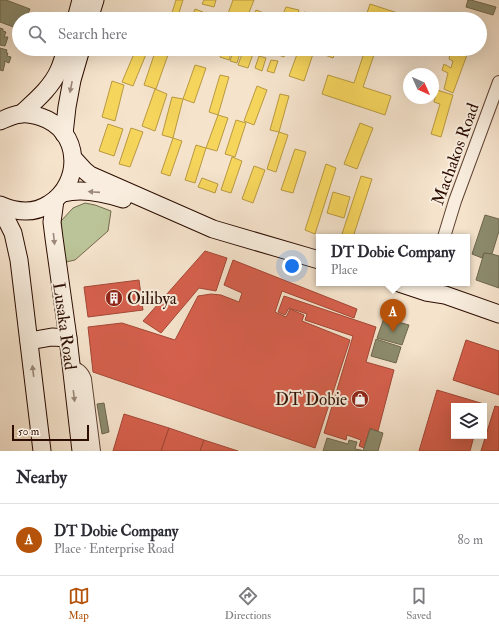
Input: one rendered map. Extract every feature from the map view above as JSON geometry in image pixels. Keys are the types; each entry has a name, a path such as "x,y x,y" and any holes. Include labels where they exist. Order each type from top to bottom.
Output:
{"main road":[{"path":"78,12 81,0"},
{"path":"91,12 95,0"},
{"path":"21,114 44,92 51,83 58,71 63,56"},
{"path":"64,134 67,107 78,56"},
{"path":"0,121 9,116 21,114 34,115 46,119 56,125 64,134 70,145 73,158 90,175 213,229 316,259"},
{"name":"Lusaka Road","path":"73,158 73,170 69,182 59,197 52,222 68,338 81,451"},
{"path":"0,206 21,212 34,211 45,207 59,197 80,191 99,192 152,208 172,211"},
{"path":"0,206 13,233 19,260 42,451"},
{"path":"428,287 445,296 499,314"},
{"path":"29,341 45,338 68,338"}],"street":[{"name":"Machakos Road","path":"445,234 455,201 499,82"},
{"path":"71,366 83,373 85,379 94,451"}],"green space":[{"path":"85,203 111,211 108,231 75,260 66,262 60,233 61,221 73,208"}],"building: Homes":[{"path":"176,0 183,0 179,12 172,12"},
{"path":"204,0 216,0 214,7 202,4"},
{"path":"233,0 254,0 249,12 229,12"},
{"path":"370,4 395,12 367,12"},
{"path":"286,7 299,10 298,12 284,12"},
{"path":"195,9 203,12 194,12"},
{"path":"133,56 145,56 133,86 122,82"},
{"path":"154,56 168,56 156,89 144,85"},
{"path":"220,56 230,56 229,60"},
{"path":"232,56 239,56 237,63 230,61"},
{"path":"241,56 252,56 248,68 238,65"},
{"path":"259,56 266,58 262,71 255,68"},
{"path":"296,56 312,56 304,81 289,76"},
{"path":"363,56 374,56 363,87 391,96 385,115 322,94 328,75 354,83"},
{"path":"450,56 467,56 453,93 444,89 448,73 442,70 444,64 451,68 453,61 449,59"},
{"path":"271,60 278,61 274,73 267,71"},
{"path":"195,65 206,68 194,103 183,99"},
{"path":"220,75 229,77 218,115 209,112"},
{"path":"112,81 124,85 115,121 102,117"},
{"path":"257,86 267,90 254,125 244,121"},
{"path":"155,89 167,94 155,131 142,126"},
{"path":"439,91 453,95 441,137 431,134 440,104"},
{"path":"280,94 289,96 279,132 270,130"},
{"path":"172,97 183,99 173,138 162,135"},
{"path":"218,115 228,118 217,151 206,148"},
{"path":"236,120 246,123 235,157 225,154"},
{"path":"360,123 373,128 357,169 344,164"},
{"path":"108,124 123,129 114,156 99,151"},
{"path":"131,128 143,132 130,167 119,164"},
{"path":"279,132 288,135 276,172 267,169"},
{"path":"173,138 182,141 170,176 161,173"},
{"path":"196,145 206,148 195,183 185,180"},
{"path":"295,149 306,152 293,193 281,190"},
{"path":"232,157 242,161 231,193 221,190"},
{"path":"326,164 336,168 315,234 305,230"},
{"path":"254,166 265,170 253,203 242,199"},
{"path":"361,176 372,179 354,234 342,234"},
{"path":"202,178 218,184 215,193 198,187"},
{"path":"333,192 350,197 344,218 327,213"}],"building: Shops":[{"path":"205,251 227,258 216,291 199,288 161,333 143,321"},
{"path":"233,260 357,309 354,318 282,291 275,312 286,317 290,309 304,315 302,321 350,340 315,448 93,372 88,327 122,323 175,340 198,296 211,294 221,295 239,302 242,293 224,285"},
{"name":"Oilibya","path":"139,280 143,310 88,317 84,287"},
{"name":"DT Dobie","path":"284,296 376,327 366,362 394,370 378,431 370,428 364,448 359,446 361,440 347,435 346,440 324,433 353,336 305,320 307,314 289,308 285,315 278,312"},
{"path":"466,340 499,351 499,395 453,380"},
{"path":"437,390 481,403 451,403 451,439 473,439 470,451 419,451"},
{"path":"495,406 499,407 499,451 481,451 485,439 487,439 487,432"},
{"path":"124,414 169,428 161,451 113,451"},
{"path":"169,428 204,440 200,451 161,451"},
{"path":"204,440 238,451 200,451"}],"building: Industry":[{"path":"0,0 6,0 30,9 29,12 12,12 12,26 0,22"},
{"path":"468,0 471,0 496,7 493,15 466,7"},
{"path":"0,28 6,32 4,37 8,37 5,46 0,45"},
{"path":"0,48 7,50 7,56 11,57 9,63 4,61 3,71 0,70"},
{"path":"485,215 499,219 499,231 492,254 484,253 482,258 472,254"},
{"path":"484,253 499,256 499,288 476,280"},
{"path":"384,318 409,325 402,345 377,338"},
{"path":"376,339 401,347 396,363 371,356"},
{"path":"104,403 109,432 102,434 97,404"},
{"path":"370,429 383,433 378,451 363,451"},
{"path":"327,438 348,444 349,440 357,442 355,449 361,451 323,451"}],"place":[{"name":"Oilibya","path":"114,298"},
{"name":"DT Dobie Company","path":"393,332"},
{"name":"DT Dobie","path":"360,399"}]}
